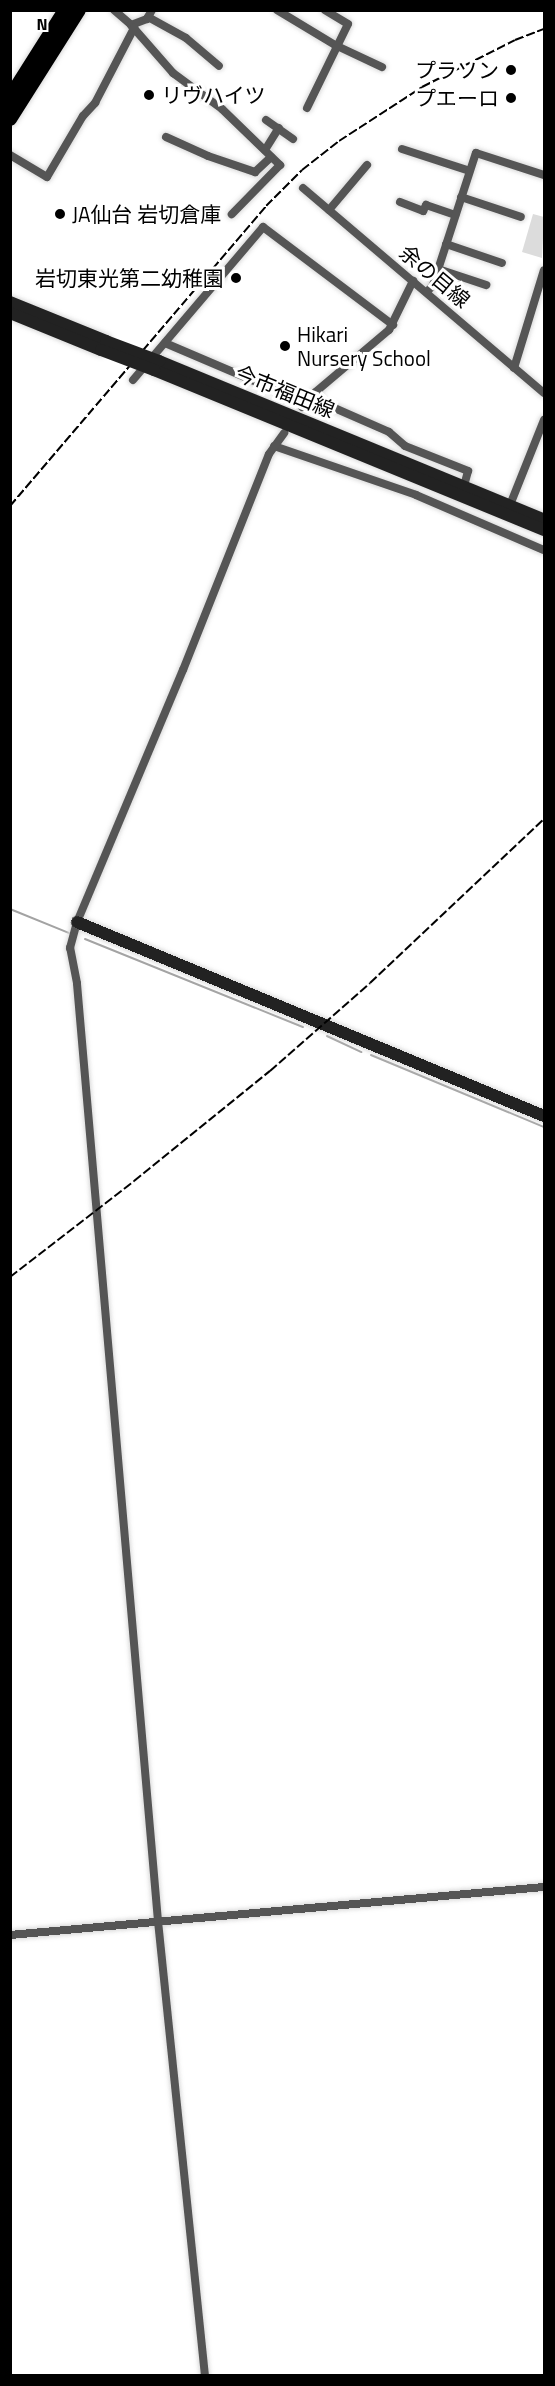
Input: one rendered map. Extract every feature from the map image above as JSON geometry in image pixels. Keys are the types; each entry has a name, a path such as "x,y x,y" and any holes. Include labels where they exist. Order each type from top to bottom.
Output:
{"main road":[{"path":"10,97 65,10"},
{"path":"10,119 79,10"},
{"name":"今市福田線","path":"10,302 103,345"},
{"name":"今市福田線","path":"10,313 103,345 464,486 544,520"},
{"name":"今市福田線","path":"156,366 544,530"},
{"path":"77,922 544,1116"}],"street":[{"path":"114,10 173,73 222,109 280,165 232,214"},
{"path":"277,10 335,45 382,67"},
{"path":"307,108 335,45 348,24 325,10"},
{"path":"10,155 47,177 83,116 95,103 132,27 150,14 186,38 219,66"},
{"path":"266,120 293,139"},
{"path":"166,137 208,156 255,172 268,154 279,128"},
{"path":"402,149 470,171"},
{"path":"429,289 438,269 476,153 544,174"},
{"path":"328,210 367,165"},
{"name":"余の目線","path":"303,188 413,281 429,289 516,363 544,393"},
{"path":"461,197 521,217"},
{"path":"400,202 423,211 426,205 455,215"},
{"path":"133,380 263,227 393,325"},
{"path":"446,244 502,263"},
{"path":"438,269 486,285"},
{"path":"516,363 544,270"},
{"path":"165,343 304,405 393,325 413,281"},
{"path":"316,392 323,403 389,432 405,446 468,471 464,486"},
{"path":"510,505 544,420"},
{"path":"205,2376 158,1922 108,1320 77,983 70,948 77,922 274,446 284,433"},
{"path":"274,446 416,495 544,550"},
{"path":"10,1935 544,1887"}],"shaded area":[{"path":"533,214 544,217 542,258 522,252"}],"waterway":[{"path":"10,909 69,933"},
{"path":"85,939 303,1027"},
{"path":"327,1036 362,1052"},
{"path":"371,1055 544,1127"}],"railway":[{"path":"10,506 266,206 302,170 339,141 422,87 515,40 544,29"},
{"path":"10,1277 270,1071 370,983 544,819"}],"place":[{"name":"プラソン","path":"511,70"},
{"name":"リヴハイツ","path":"149,95"},
{"name":"プエーロ","path":"511,98"},
{"name":"JA仙台 岩切倉庫","path":"60,214"},
{"name":"岩切東光第二幼稚園","path":"236,278"},
{"name":"Hikari Nursery School","path":"285,346"}]}
